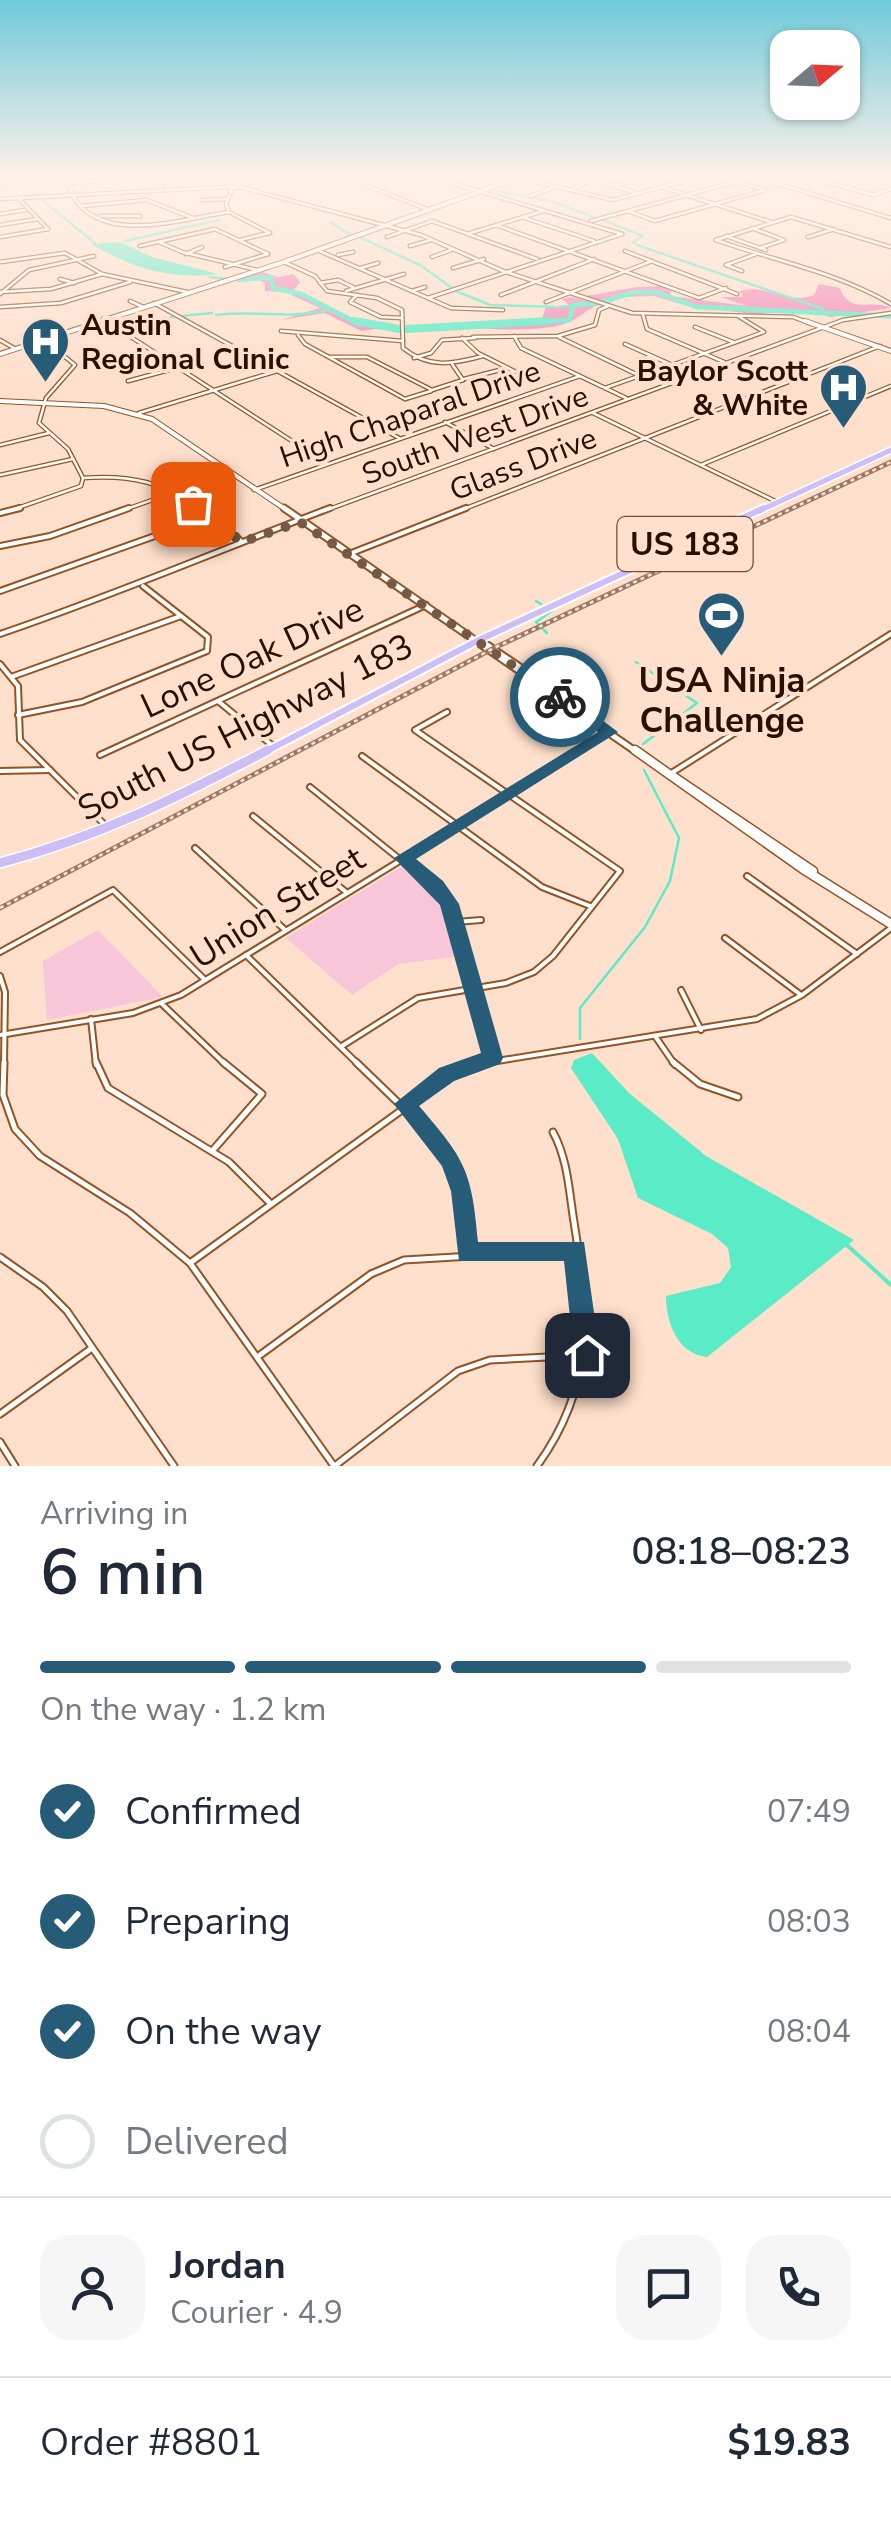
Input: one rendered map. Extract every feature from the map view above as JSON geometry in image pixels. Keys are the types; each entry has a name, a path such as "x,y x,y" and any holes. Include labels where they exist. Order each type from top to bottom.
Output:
{"main road":[{"path":"0,354 331,245"},
{"path":"0,400 46,400 139,414 479,640 802,869 814,872 891,926"},
{"name":"South US Highway 183","path":"0,863 109,830 479,640 891,450"}],"street":[{"path":"166,245 186,254 257,270"},
{"path":"225,267 268,254 251,245"},
{"path":"441,245 484,259 503,272 643,315 785,316 826,326 891,350"},
{"path":"499,245 536,259"},
{"path":"556,245 699,298 726,288"},
{"path":"428,298 585,245"},
{"path":"731,245 852,281 891,304"},
{"path":"753,245 766,250"},
{"path":"760,248 768,245"},
{"path":"186,254 202,246"},
{"path":"318,250 461,310 503,310"},
{"path":"432,257 451,250"},
{"path":"625,251 737,294"},
{"path":"335,256 353,252"},
{"path":"2,261 65,253 102,274 187,292"},
{"path":"742,271 726,265 756,254"},
{"path":"0,293 8,280 94,256"},
{"path":"454,268 484,259"},
{"path":"501,294 595,259"},
{"path":"284,262 320,282 326,290 377,298 401,310 404,349 428,366 482,356"},
{"path":"546,302 564,291 652,262"},
{"path":"361,268 378,263"},
{"path":"0,293 74,283 102,274"},
{"path":"344,293 404,274"},
{"path":"60,279 74,283"},
{"path":"320,282 338,280 356,288"},
{"path":"0,307 64,303 130,282"},
{"path":"412,291 425,287"},
{"path":"357,295 351,302 382,317 403,318"},
{"path":"130,301 142,306"},
{"path":"154,303 400,439"},
{"path":"414,358 431,354 440,341 558,336 596,325 599,310 608,306"},
{"name":"South West Drive","path":"0,634 143,586 242,542 724,362 826,326 891,313"},
{"path":"643,315 646,329 724,362"},
{"path":"625,344 672,365 764,332 738,316"},
{"path":"103,319 328,464"},
{"path":"49,327 60,333"},
{"path":"696,327 734,342"},
{"path":"282,331 324,331 403,340"},
{"path":"298,334 298,340 405,399 464,378 508,368"},
{"path":"514,336 521,348 627,398"},
{"path":"558,336 640,376 605,388"},
{"path":"0,513 70,494 81,486 83,478 74,459 38,418 46,400 75,365 42,338"},
{"path":"462,338 482,356 520,374"},
{"path":"0,340 14,348"},
{"name":"Glass Drive","path":"349,554 880,346"},
{"path":"330,358 367,357 432,390"},
{"path":"451,364 464,378"},
{"path":"128,381 180,368"},
{"path":"139,414 278,371"},
{"name":"High Chaparal Drive","path":"254,490 580,376"},
{"path":"701,465 891,386"},
{"path":"593,413 777,502"},
{"path":"445,422 495,450"},
{"path":"0,445 49,434"},
{"path":"0,475 74,459"},
{"path":"83,478 137,475 175,492 242,542"},
{"path":"0,546 50,536 175,492"},
{"path":"0,590 210,516"},
{"path":"18,715 82,702 203,654 210,640 143,586"},
{"name":"Lone Oak Drive","path":"100,755 426,605"},
{"path":"11,677 183,615"},
{"path":"670,774 891,634"},
{"path":"0,664 19,692 20,740 109,830"},
{"path":"218,702 274,747"},
{"path":"342,1046 406,1002 521,978 544,965 620,872 415,730 447,712"},
{"name":"Union Street","path":"2,1034 162,1004 610,732"},
{"path":"362,756 542,887 592,907"},
{"path":"0,771 50,770"},
{"path":"310,786 437,886 456,922 492,1058"},
{"path":"252,816 346,893"},
{"path":"194,848 286,930"},
{"path":"747,876 857,954"},
{"path":"0,952 113,890 204,980"},
{"path":"456,922 481,920"},
{"path":"190,1263 446,1074 492,1058 757,1019 802,996 891,926"},
{"path":"725,938 802,996"},
{"path":"246,955 404,1104 452,1161 462,1191 467,1254"},
{"path":"0,976 5,992 3,1096 15,1129 26,1144 130,1212 190,1263 334,1466 458,1371 500,1359 587,1355"},
{"path":"680,990 700,1030"},
{"path":"162,1004 190,1037 262,1094 212,1151"},
{"path":"91,1019 98,1072 108,1088 212,1151 271,1204"},
{"path":"654,1036 668,1059 692,1080 738,1096"},
{"path":"537,1466 573,1416 587,1355 564,1153 553,1132"},
{"path":"258,1356 389,1266 430,1255 575,1250"},
{"path":"0,1257 56,1298 174,1466"},
{"path":"0,1414 92,1348"},
{"path":"0,1442 15,1466"}],"shaded area":[{"path":"262,272 278,277 293,274 300,282 294,290 358,321 390,327 361,331 325,313 281,320 320,308 285,292 265,291 265,283 255,278 240,280"},
{"path":"819,284 840,288 856,304 891,308 831,317 808,311 753,314 688,306 654,296 619,297 608,303 586,296 660,286 671,291 670,296 747,306 720,297 743,297 740,291 750,289 804,298 814,295"},
{"path":"571,297 599,304 568,323 553,327 489,329 450,323 542,318 546,308 570,306 562,299"},
{"path":"404,865 443,899 461,956 398,964 352,995 286,938"},
{"path":"98,930 163,997 47,1020 43,961"}],"water":[{"path":"94,245 127,245 152,257 218,274 168,273 121,260"},
{"path":"592,1053 629,1093 706,1156 854,1240 707,1357 681,1344 668,1316 666,1296 720,1283 731,1267 728,1248 712,1234 638,1198 618,1139 571,1068 574,1060"}],"waterway":[{"path":"377,245 420,265 452,288"},
{"path":"638,245 823,309"},
{"path":"210,277 227,279"},
{"path":"239,280 270,277 273,288 301,294 359,324"},
{"path":"456,291 490,305 555,307"},
{"path":"603,302 631,293 655,292 697,307 891,316"},
{"path":"503,324 569,320 574,305 597,303"},
{"path":"559,307 574,305"},
{"path":"216,315 302,314 331,309"},
{"path":"182,316 212,313"},
{"path":"124,321 175,317"},
{"path":"354,321 400,329"},
{"path":"406,329 548,321"},
{"path":"536,601 541,604"},
{"path":"547,633 536,622 552,611"},
{"path":"636,662 697,703 643,744"},
{"path":"580,1039 580,1008 645,927 670,881 679,838 644,770"},
{"path":"848,1246 891,1285"}],"railway":[{"path":"0,908 496,647 891,462"}],"way so far":[{"path":"193,504 242,542 300,522 560,697"}],"place":[{"name":"Austin Regional Clinic","path":"46,384"},
{"name":"Baylor Scott & White","path":"843,430"},
{"name":"USA Ninja Challenge","path":"722,658"}],"route":[{"path":"560,697 610,732 403,858 437,886 450,904 492,1058 446,1074 404,1104 436,1136 452,1161 465,1207 467,1254 575,1250 587,1355"}]}
